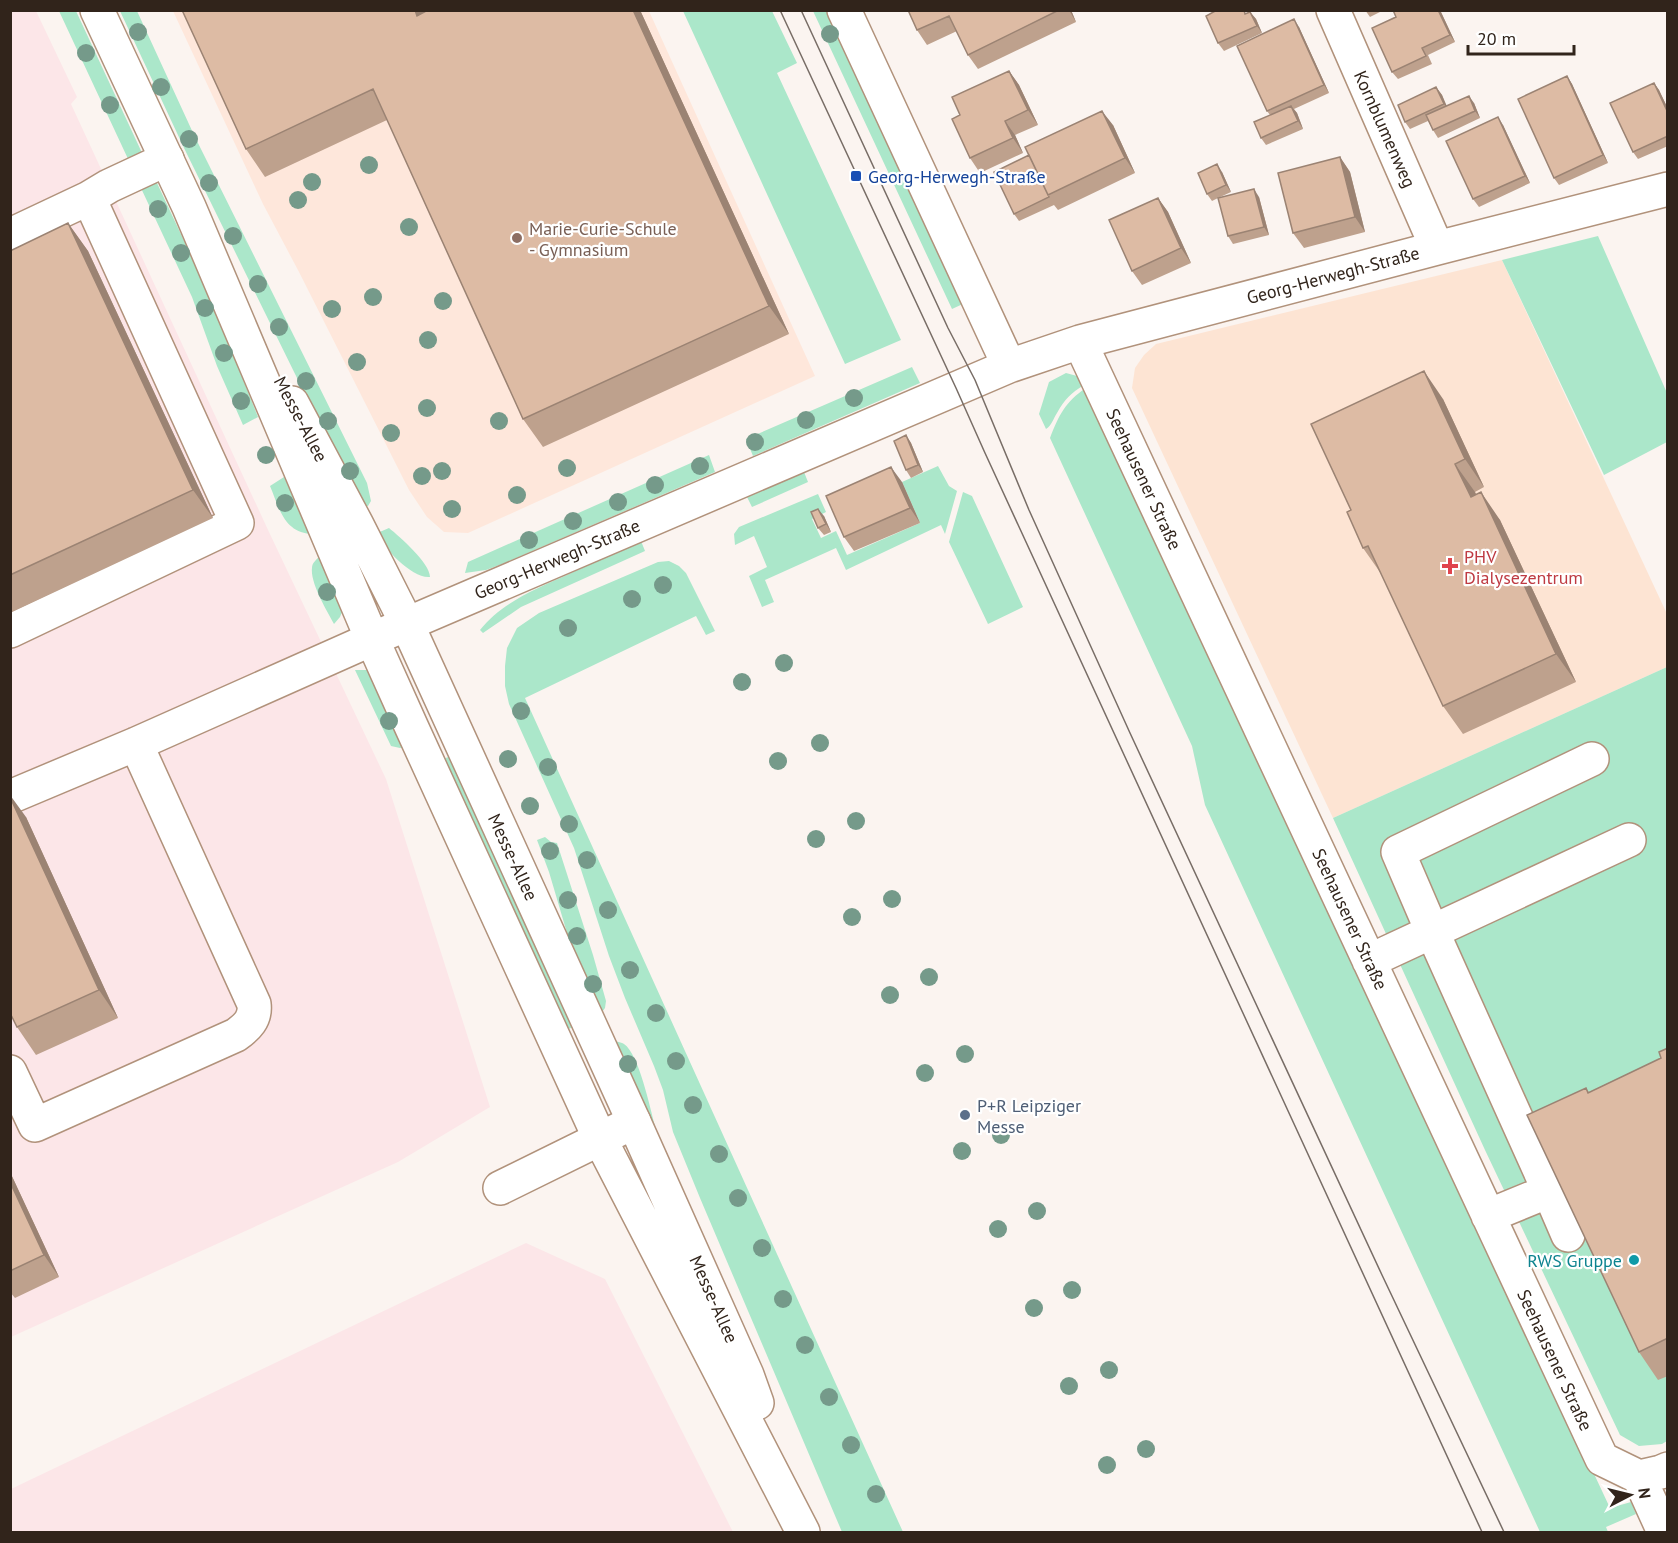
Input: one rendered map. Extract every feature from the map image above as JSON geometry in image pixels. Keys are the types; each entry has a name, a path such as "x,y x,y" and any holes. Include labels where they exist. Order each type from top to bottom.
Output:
{"street":[{"name":"Messe-Allee","path":"97,10 189,207 372,639 600,1139 801,1528"},
{"path":"844,10 1009,366"},
{"name":"Kornblumenweg","path":"1333,10 1437,248"},
{"path":"10,238 19,231 167,159"},
{"name":"Georg-Herwegh-Straße","path":"10,797 1009,366 1080,342 1668,189"},
{"path":"10,631 237,523 88,198"},
{"name":"Messe-Allee","path":"189,207 407,624 747,1375 801,1528"},
{"name":"Seehausener Straße","path":"1080,342 1602,1459 1653,1473"},
{"path":"10,1072 35,1125 236,1035 248,1026 252,1019 255,1011 254,1004 136,744"},
{"path":"1568,1236 1398,852 1592,759"},
{"path":"1369,961 1629,840"},
{"path":"500,1188 634,1122"},
{"path":"1488,1216 1549,1191"},
{"path":"1653,1473 1664,1533"}],"shaded area":[{"path":"10,11 36,11 77,97 71,104 386,779 490,1107 398,1162 11,1337"},
{"name":"Marie-Curie-Schule - Gymnasium","path":"173,11 649,11 815,376 468,533 444,532 427,517 409,490 263,204"},
{"path":"1502,260 1667,614 1667,667 1333,818 1132,388 1135,368 1156,344"},
{"path":"526,1243 605,1279 733,1532 13,1532 11,1489"}],"green space":[{"path":"59,11 76,11 143,155 129,161"},
{"path":"120,11 137,11 194,135 367,483 371,501 368,506 362,506 357,500 184,148"},
{"path":"683,11 772,11 797,63 777,73 901,340 845,364"},
{"path":"813,11 829,11 965,303 952,309"},
{"path":"157,183 209,294 258,417 243,425 217,366 192,297 140,186"},
{"path":"1598,236 1667,393 1667,442 1604,475 1502,260"},
{"path":"912,367 920,383 753,456 746,439"},
{"path":"1066,373 1077,376 1084,385 1066,400 1046,429 1039,414 1049,382"},
{"path":"1086,388 1610,1508 1631,1502 1636,1514 1606,1527 1608,1532 1540,1532 1205,805 1192,746 1050,438 1064,410 1073,398"},
{"path":"709,455 715,472 507,562 486,570 465,573 468,562"},
{"path":"938,466 949,486 957,491 945,534 941,525 846,570 836,548 765,580 774,602 762,607 749,576 767,567 754,536 735,545 734,534 739,527 818,494 826,512 812,519 821,538 836,531 847,555 920,523 902,482"},
{"path":"804,472 808,482 752,507 747,497"},
{"path":"284,477 310,534 294,528 279,510 270,486"},
{"path":"963,492 972,496 1023,607 988,624 949,542"},
{"path":"389,528 420,558 429,571 430,577 407,568 375,534"},
{"path":"641,541 645,551 521,607 483,633 480,630 499,611 521,597"},
{"path":"320,556 344,607 334,624 320,597 312,574 314,562"},
{"path":"669,561 686,573 715,631 706,635 696,616 525,698 903,1532 842,1532 673,1132 663,1090 609,956 574,848 509,704 505,686 505,666 507,648 517,628 539,613 658,562"},
{"path":"1667,667 1667,1441 1662,1444 1639,1446 1620,1435 1485,1150 1333,818"},
{"path":"355,670 374,670 409,746 400,748 391,746"},
{"path":"455,754 578,1024 565,1031 439,761"},
{"path":"545,837 557,843 593,955 606,1001 605,1008 600,1015 575,960 537,840"},
{"path":"611,1041 624,1044 634,1058 655,1126 651,1128"}],"building":[{"path":"182,10 415,10 417,16 428,10 633,10 769,306 523,419 373,89 246,149"},
{"path":"908,10 1059,10 968,55 949,16 917,30"},
{"path":"1217,10 1244,10 1245,14 1250,12 1257,26 1218,43 1206,16"},
{"path":"1393,10 1438,10 1450,35 1422,48 1426,56 1392,72 1372,28 1396,17"},
{"path":"1294,19 1324,85 1267,111 1237,46"},
{"path":"1009,71 1028,110 1005,121 1013,138 970,158 952,119 960,115 952,97"},
{"path":"1567,76 1603,155 1554,178 1518,99"},
{"path":"1654,83 1668,113 1668,136 1633,152 1610,103"},
{"path":"1436,87 1444,104 1405,122 1398,105"},
{"path":"1469,96 1475,111 1433,130 1426,115"},
{"path":"1291,106 1298,121 1261,138 1254,122"},
{"path":"1102,111 1125,158 1048,195 1025,147"},
{"path":"1498,117 1525,176 1473,199 1446,141"},
{"path":"1029,155 1049,197 1014,214 994,172"},
{"path":"1340,157 1355,217 1293,233 1278,173"},
{"path":"1217,164 1226,185 1207,194 1198,173"},
{"path":"1254,189 1264,227 1228,236 1218,198"},
{"path":"1158,198 1181,248 1132,271 1109,220"},
{"path":"68,223 193,490 10,575 10,251"},
{"name":"PHV Dialysezentrum","path":"1424,371 1465,459 1455,464 1471,497 1481,492 1556,654 1443,706 1368,546 1363,548 1347,512 1351,510 1311,424"},
{"path":"906,435 918,465 906,470 894,441"},
{"path":"891,467 910,508 844,537 826,496"},
{"path":"818,509 826,524 818,528 811,512"},
{"path":"10,797 99,990 17,1027 10,1013"},
{"name":"RWS Gruppe","path":"1668,1048 1668,1338 1639,1352 1527,1115 1586,1088 1588,1093 1661,1058 1659,1052"},
{"path":"10,1182 44,1255 10,1271"}],"tram line":[{"path":"780,10 1482,1532"},
{"path":"801,10 948,328 975,380 1029,510 1130,733 1504,1532"}],"place":[{"name":"Georg-Herwegh-Straße","path":"856,176"},
{"name":"Marie-Curie-Schule - Gymnasium","path":"517,238"},
{"name":"PHV Dialysezentrum","path":"1450,566"},
{"name":"P+R Leipziger Messe","path":"965,1115"},
{"name":"RWS Gruppe","path":"1634,1260"}]}
